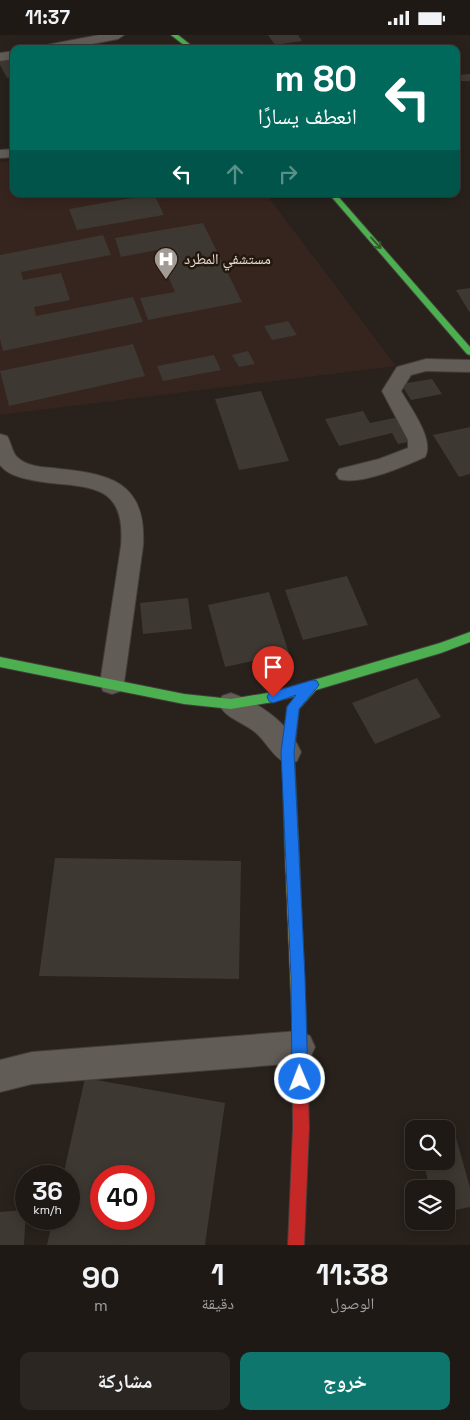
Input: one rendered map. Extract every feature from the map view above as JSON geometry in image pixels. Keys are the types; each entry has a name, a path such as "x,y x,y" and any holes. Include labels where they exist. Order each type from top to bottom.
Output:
{"street":[{"path":"67,45 118,35"},
{"path":"174,35 196,45"},
{"path":"335,197 470,352"},
{"path":"356,221 372,216"},
{"path":"346,474 383,465 418,452 418,440 391,391 404,371 426,365 470,366"},
{"path":"0,441 8,461 18,467 32,472 98,483 119,491 127,505 132,522 132,546 112,683"},
{"path":"0,662 184,699 231,704 273,697 441,648 470,637"},
{"path":"296,1245 301,1128 298,978 288,752 293,707 313,685"},
{"path":"231,704 262,721 275,733 288,752"},
{"path":"0,1076 32,1068 299,1047"}],"shaded area":[{"name":"مستشفي المطرد","path":"10,161 10,197 268,197 396,366 0,415 0,162"}],"building":[{"path":"268,35 298,35 302,41 275,45"},
{"path":"10,59 10,78 7,78 0,65 0,60"},
{"path":"470,74 470,81 460,81 460,75"},
{"path":"137,197 155,197 164,215 77,230 69,209"},
{"path":"203,223 242,302 148,320 140,298 175,292 157,250 121,257 115,238"},
{"path":"103,235 111,255 21,272 23,280 61,273 70,300 34,307 36,316 133,297 143,322 3,351 0,339 0,255"},
{"path":"470,288 470,313 456,290"},
{"path":"288,321 297,335 272,340 264,326"},
{"path":"133,344 145,376 9,406 0,371"},
{"path":"248,351 255,364 239,367 232,355"},
{"path":"214,355 221,370 163,381 157,366"},
{"path":"432,379 442,394 411,400 401,384"},
{"path":"261,391 289,461 239,470 215,399"},
{"path":"363,411 370,423 399,417 413,441 398,444 392,433 339,446 325,419"},
{"path":"470,427 470,474 459,477 433,435"},
{"path":"347,576 368,625 303,640 285,590"},
{"path":"269,592 289,653 225,667 208,605"},
{"path":"188,598 192,629 143,634 140,603"},
{"path":"417,678 441,717 375,744 352,703"},
{"path":"55,858 241,861 239,979 39,976"},
{"path":"85,1078 225,1103 205,1245 47,1245 50,1230 80,1230 80,1165 65,1165"},
{"path":"455,1134 470,1188 470,1207 455,1210 455,1180 428,1180 425,1170 455,1170"},
{"path":"15,1211 15,1230 25,1230 24,1245 0,1245 0,1212"}],"traffic: fast":[{"path":"174,35 188,45"},
{"path":"335,197 470,352"},
{"path":"0,662 184,699 231,704 273,697 441,648 470,637"},
{"path":"292,853 288,752 293,707 313,685"}],"traffic: slow":[{"path":"292,853 299,1018"}],"traffic: jam":[{"path":"296,1245 301,1128 299,1018"}],"place":[{"name":"مستشفي المطرد","path":"166,280"}],"route":[{"path":"273,697 313,685 293,707 288,752 298,978 300,1079"}]}
